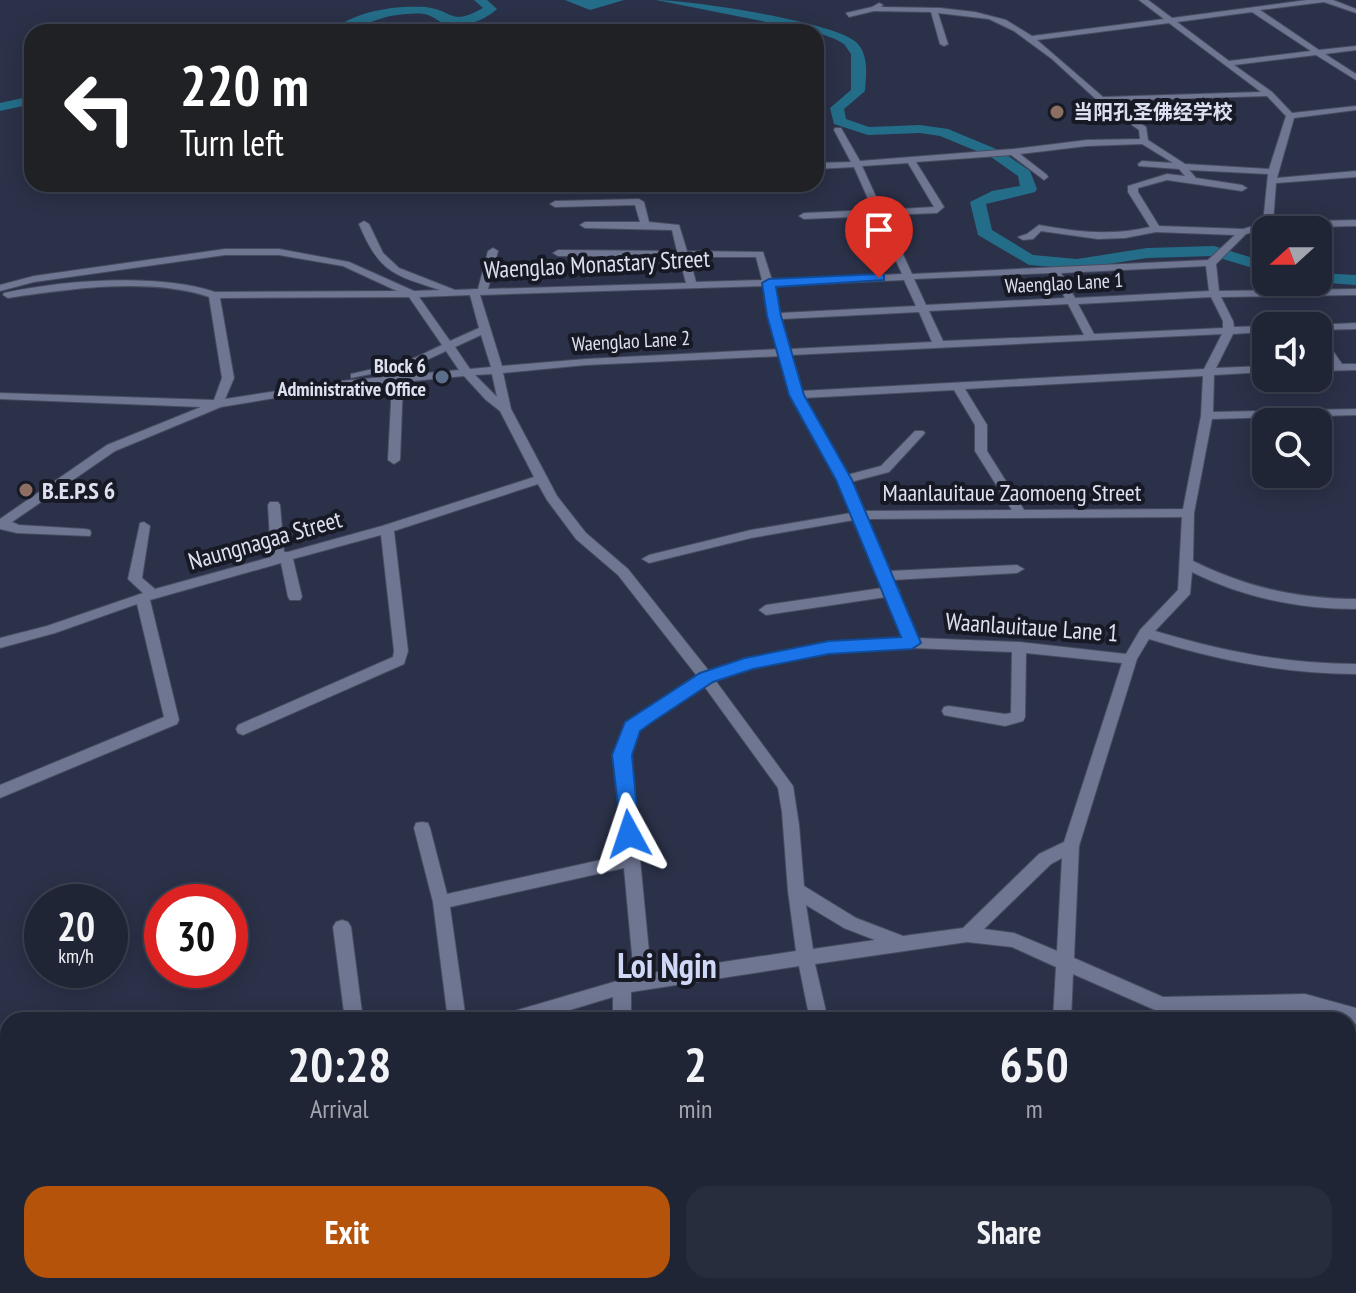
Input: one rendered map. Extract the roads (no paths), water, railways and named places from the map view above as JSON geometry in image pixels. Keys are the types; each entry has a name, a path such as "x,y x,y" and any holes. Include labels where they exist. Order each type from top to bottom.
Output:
{"street":[{"path":"1143,0 1269,94 1290,116"},
{"path":"1028,39 1325,0 1356,11"},
{"path":"859,4 881,3 1000,21 1028,39 1143,129 1144,141"},
{"path":"849,15 881,3"},
{"path":"1253,9 1356,78"},
{"path":"934,11 944,44"},
{"path":"1228,63 1356,48"},
{"path":"1101,99 1269,94"},
{"path":"1290,116 1356,108"},
{"path":"1269,216 1272,177 1290,116"},
{"path":"838,130 880,212 939,345"},
{"path":"824,166 1144,141 1180,164 1193,180"},
{"path":"1013,152 1044,177"},
{"path":"804,216 937,210 939,207 911,161"},
{"path":"1142,164 1180,164 1272,177 1356,174"},
{"path":"1156,229 1133,192 1133,186 1167,177 1242,188"},
{"path":"555,204 639,202 645,225"},
{"path":"1332,224 1356,223"},
{"path":"364,224 371,242 390,270 457,293"},
{"path":"585,225 676,227 691,284"},
{"path":"1023,237 1030,237 1039,228 1084,236 1125,238 1156,229 1243,232 1252,229"},
{"path":"1063,1012 1071,846 1130,659 1145,633 1185,591 1188,513 1207,416 1209,371 1229,331 1228,321 1214,294 1213,260 1243,232"},
{"path":"0,296 59,286 97,285 179,287 214,295 478,292 493,251"},
{"path":"0,288 34,279 129,268 225,252 279,252 346,264 412,294 433,320 465,372 490,399 505,409"},
{"path":"558,253 760,254 796,395 844,480 887,576 912,643"},
{"name":"Waenglao Monastary Street","path":"817,1012 805,959 790,806 785,786 623,572 581,536 551,497 505,409 478,292 769,283 1213,260"},
{"path":"1054,269 1091,338"},
{"name":"Waenglao Lane 1","path":"774,316 1214,294 1356,292"},
{"path":"1,524 111,448 218,404 228,378 214,295"},
{"path":"1332,327 1356,326"},
{"path":"341,384 365,373 412,363 486,329"},
{"name":"Waenglao Lane 2","path":"0,396 218,404 341,384 497,369 784,351 1252,330"},
{"path":"1332,358 1338,367"},
{"path":"1332,367 1356,367"},
{"path":"796,395 1252,369"},
{"path":"394,460 398,378"},
{"path":"958,386 981,425 981,451 1020,513"},
{"path":"1207,416 1356,412"},
{"path":"844,480 885,469 919,433"},
{"name":"Naungnagaa Street","path":"0,643 282,557 387,529 543,478"},
{"path":"274,505 282,557 295,597"},
{"name":"Maanlauitaue Zaomoeng Street","path":"649,559 751,534 860,515 1188,513"},
{"path":"1,524 17,529 85,533"},
{"path":"0,792 172,720 148,597 135,579 144,526"},
{"path":"243,729 399,660 401,651 387,529"},
{"path":"1187,564 1224,583 1263,594 1312,604 1356,604"},
{"path":"887,576 1017,569"},
{"path":"766,610 893,591"},
{"path":"1145,633 1232,659 1310,670 1356,669"},
{"name":"Waanlauitaue Lane 1","path":"643,982 622,755 631,727 706,678 751,663 829,647 912,643 1019,647 1130,659"},
{"path":"949,711 1005,720 1018,717 1019,647"},
{"path":"422,828 441,902 456,1012"},
{"path":"967,935 1045,859 1071,846"},
{"path":"441,902 631,860"},
{"path":"796,890 850,923 903,945"},
{"path":"342,927 353,1012"},
{"path":"537,1012 643,982 967,935 1014,940 1162,1005 1305,1002 1341,1012"},
{"path":"622,986 622,1012"}],"waterway":[{"path":"352,24 380,14 403,11 427,11 450,21 462,21 491,9 480,0"},
{"path":"571,0 590,6 618,0"},
{"path":"662,0 787,24"},
{"path":"824,32 848,41 854,47 859,64 858,91 837,108 839,121 868,131 920,129 943,132 996,154 1025,174 1029,189 998,194 978,202 984,232 1029,260 1077,264 1147,253 1214,251 1252,263"},
{"path":"0,107 24,102"},
{"path":"1332,279 1356,280"}],"place":[{"name":"当阳孔圣佛经学校","path":"1057,112"},
{"name":"Block 6 Administrative Office","path":"442,377"},
{"name":"B.E.P.S 6","path":"26,490"}],"district":[{"name":"Loi Ngin","path":"667,965"}]}
